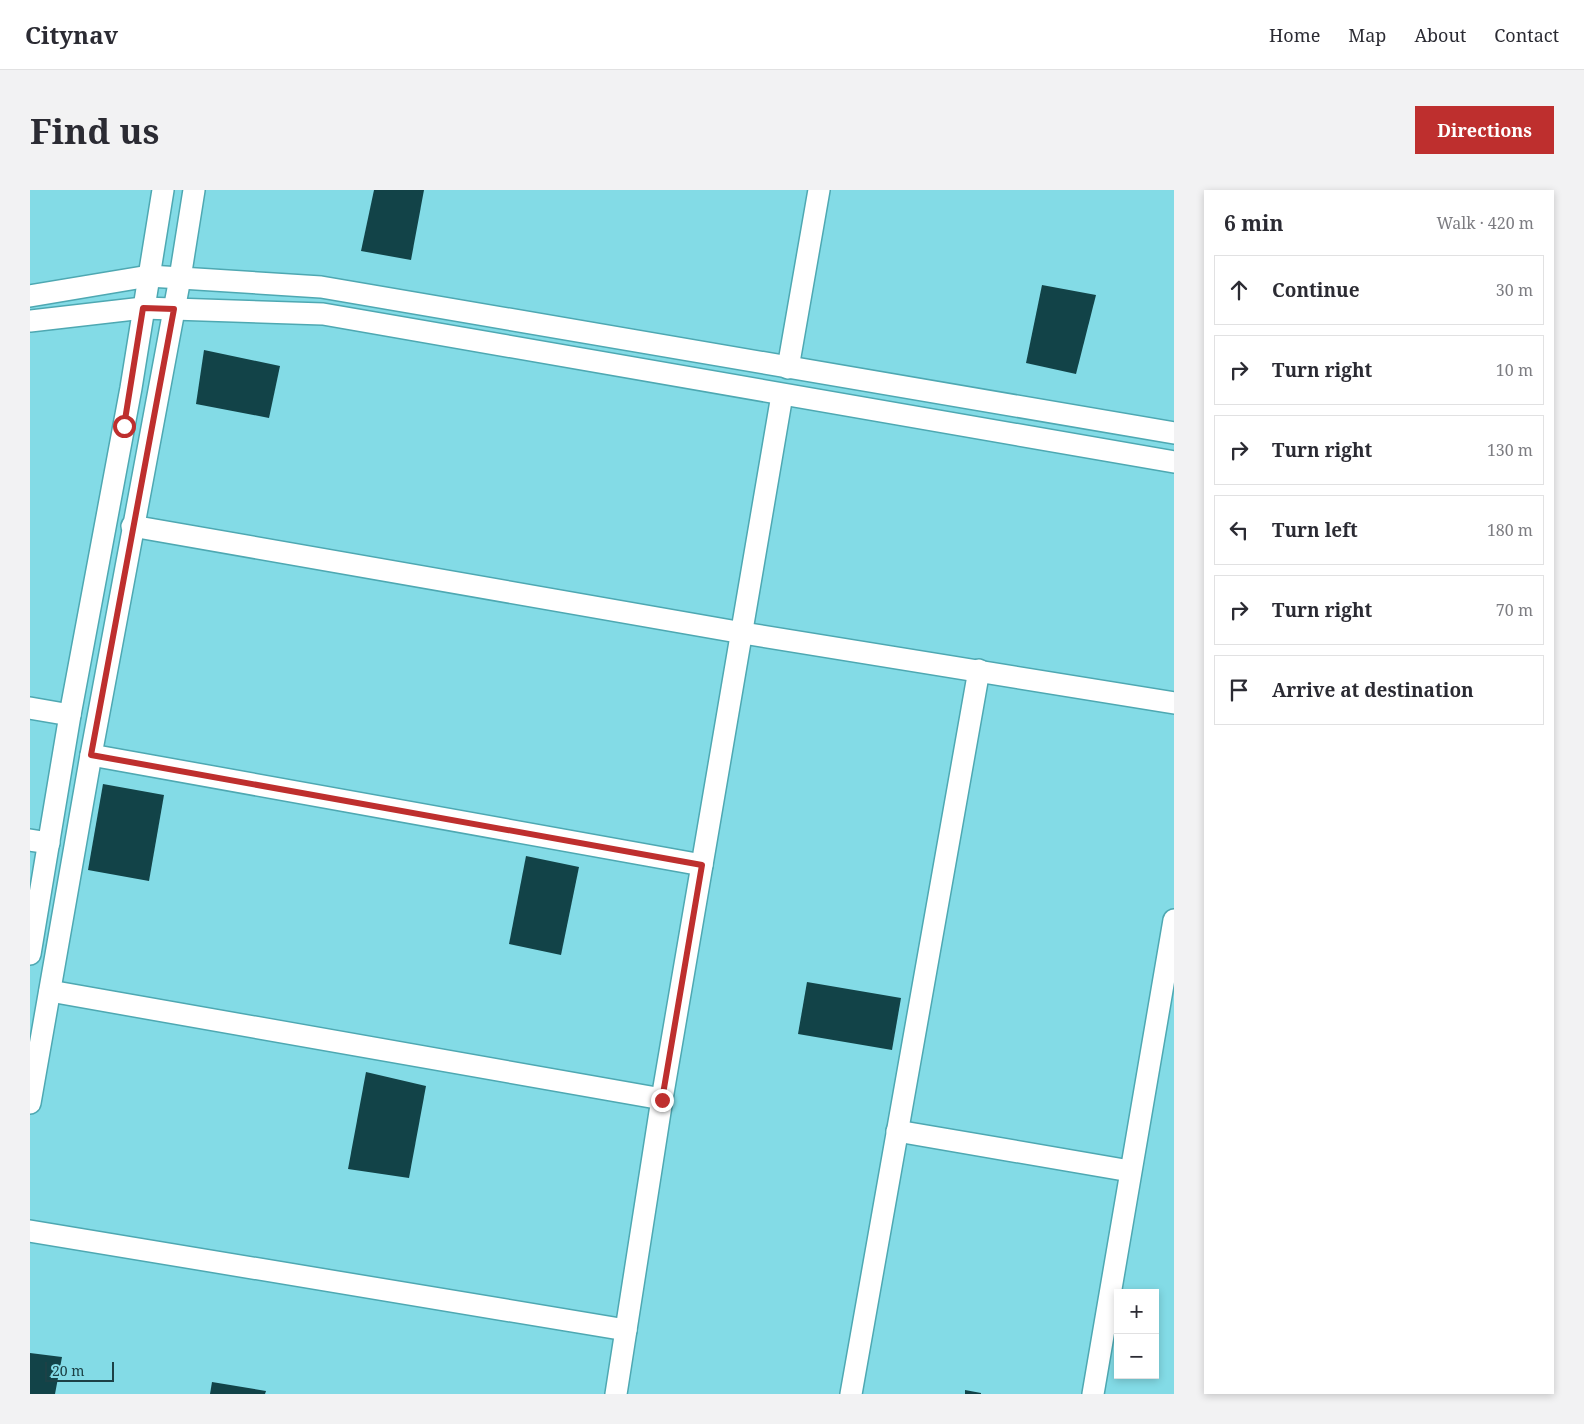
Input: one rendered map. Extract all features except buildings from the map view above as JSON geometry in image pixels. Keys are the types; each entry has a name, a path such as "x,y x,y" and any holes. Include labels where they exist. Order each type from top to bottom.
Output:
{"street":[{"path":"30,954 40,841 70,715 131,388 163,190"},
{"path":"30,1103 132,526 180,278 194,190"},
{"path":"788,368 818,190"},
{"path":"30,296 149,276 321,287 1174,433"},
{"path":"30,321 143,308 323,314 1174,462"},
{"path":"616,1394 662,1100 782,395"},
{"path":"132,526 743,632 1174,702"},
{"path":"851,1394 979,670"},
{"path":"30,708 70,715"},
{"path":"91,755 702,865"},
{"path":"1093,1394 1174,920"},
{"path":"50,991 662,1100"},
{"path":"897,1131 1130,1170"},
{"path":"30,1231 626,1330"}],"route":[{"path":"124,426 143,308 174,309 91,755 702,865 662,1100"}]}
